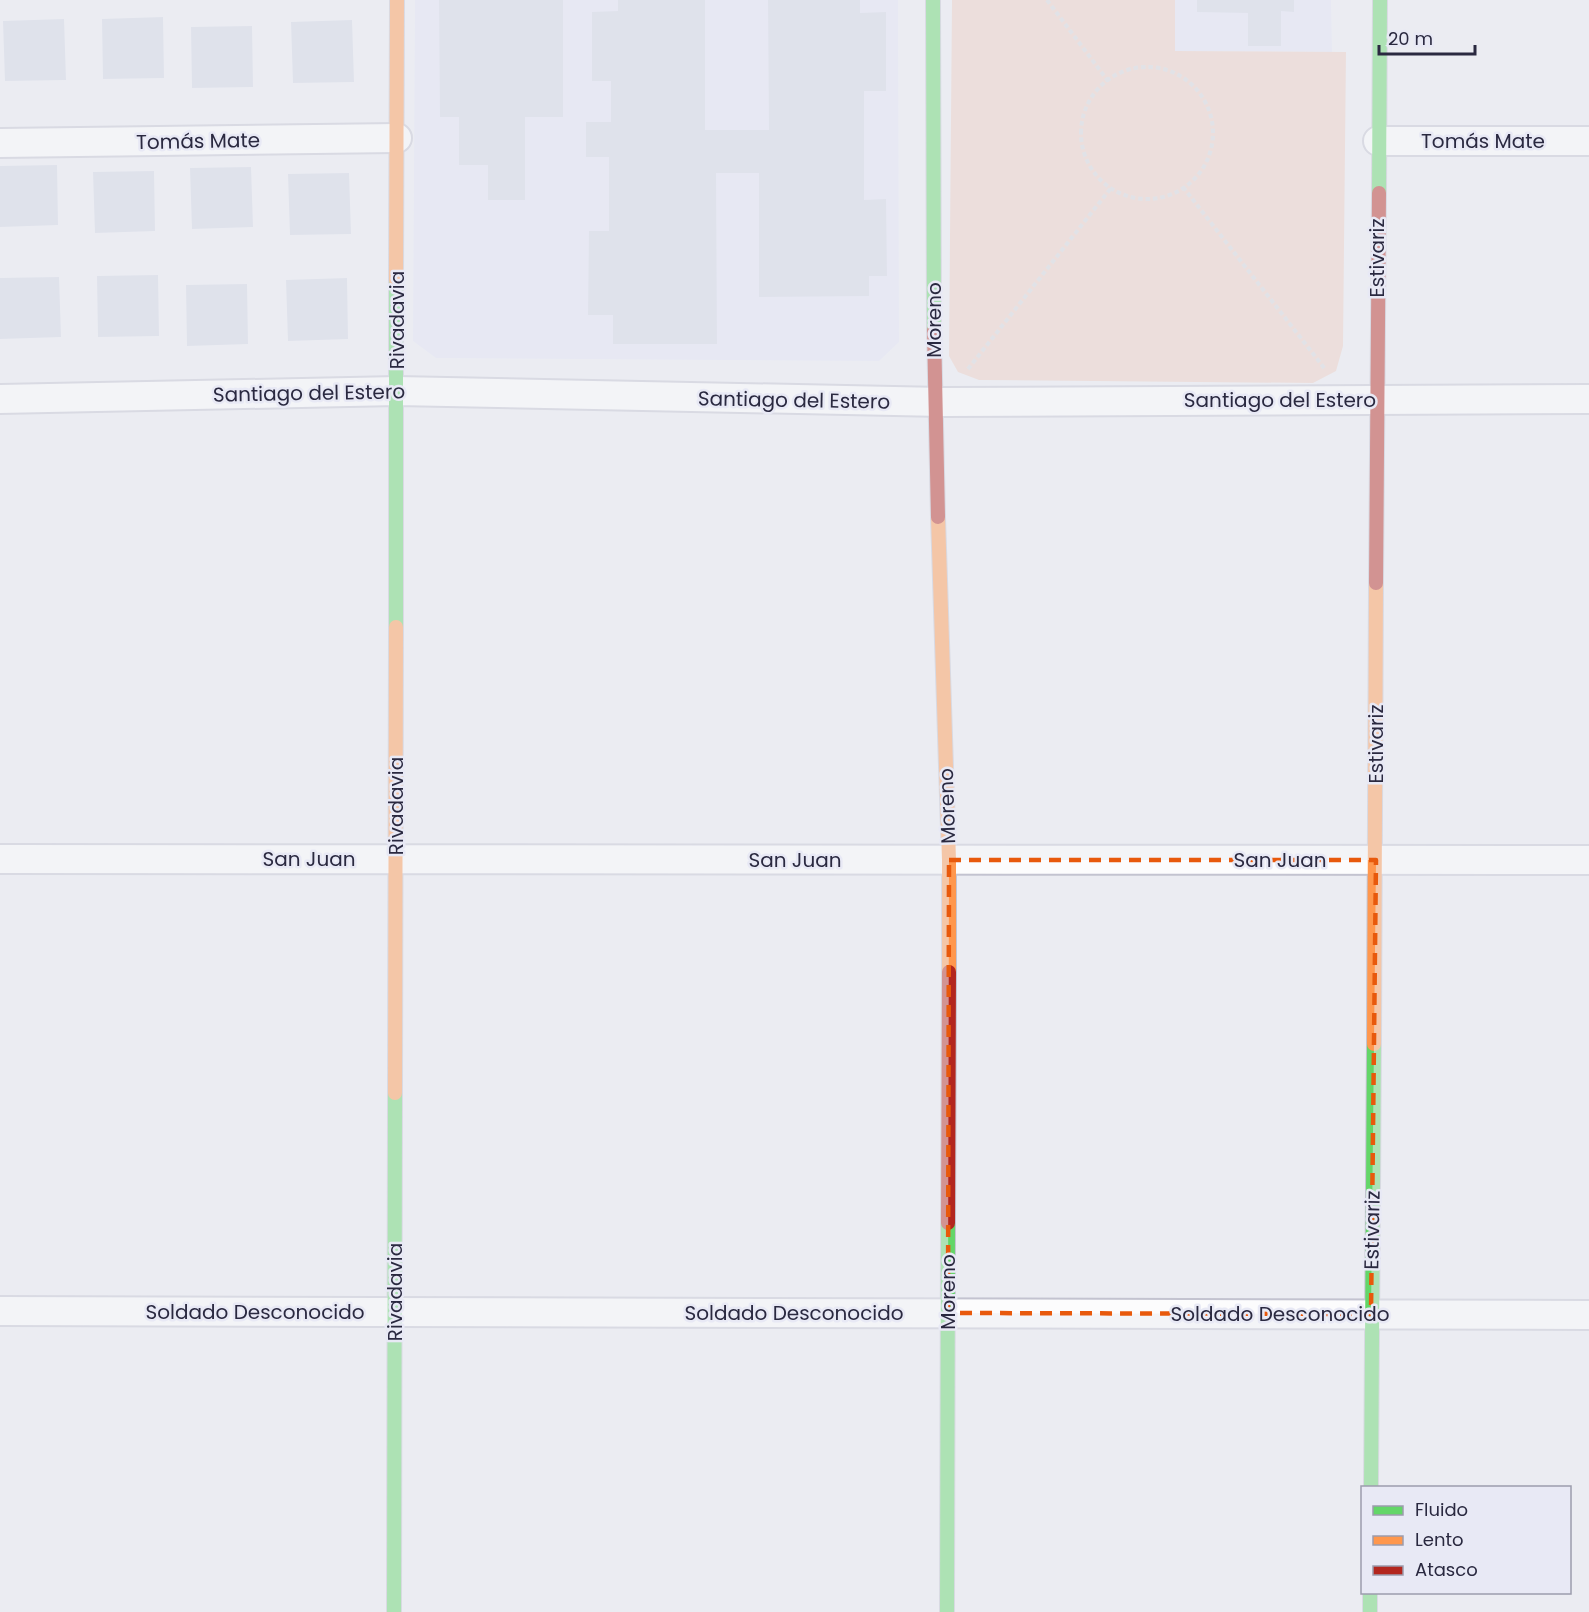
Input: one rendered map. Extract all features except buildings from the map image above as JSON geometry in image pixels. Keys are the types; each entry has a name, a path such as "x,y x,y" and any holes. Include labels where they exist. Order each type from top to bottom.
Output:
{"street":[{"name":"Rivadavia","path":"394,1612 397,0"},
{"name":"Moreno","path":"933,0 938,402 949,860 947,1612"},
{"name":"Estivariz","path":"1371,1486 1380,0"},
{"name":"Tomás Mate","path":"0,143 397,138"},
{"name":"Tomás Mate","path":"1378,141 1589,141"},
{"name":"Santiago del Estero","path":"0,399 397,391 938,402 1589,399"},
{"name":"San Juan","path":"0,859 1589,860"},
{"name":"Soldado Desconocido","path":"0,1311 1589,1315"},
{"path":"1370,1594 1370,1612"}],"path":[{"path":"1047,0 1107,81"},
{"path":"1149,67 1167,70 1183,78 1199,92 1211,119 1211,150 1203,168 1184,188 1170,195 1149,200 1127,197 1110,188 1092,170 1083,150 1080,129 1086,107 1097,89 1107,81 1131,69 1149,67"},
{"path":"938,402 1110,188"},
{"path":"1184,188 1349,399"}],"highlighted area":[{"path":"949,860 1376,860 1371,1314 948,1313"}],"shaded area":[{"path":"415,0 898,0 899,342 879,361 436,358 413,341"},
{"path":"952,0 1175,0 1175,51 1346,52 1343,346 1336,371 1313,383 979,380 958,372 949,356"},
{"path":"1175,0 1331,0 1332,52 1175,51"}],"traffic: fast":[{"path":"933,0 934,330"},
{"path":"1379,193 1380,0"},
{"path":"396,280 396,627"},
{"path":"1371,1486 1374,1044"},
{"path":"394,1612 395,1093"},
{"path":"947,1612 948,1223"},
{"path":"1370,1594 1370,1612"}],"traffic: slow":[{"path":"396,280 397,0"},
{"path":"938,517 949,860 949,972"},
{"path":"1374,1044 1376,583"},
{"path":"395,1093 396,627"}],"traffic: jam":[{"path":"1376,583 1379,193"},
{"path":"934,330 938,517"},
{"path":"948,1223 949,972"}]}
